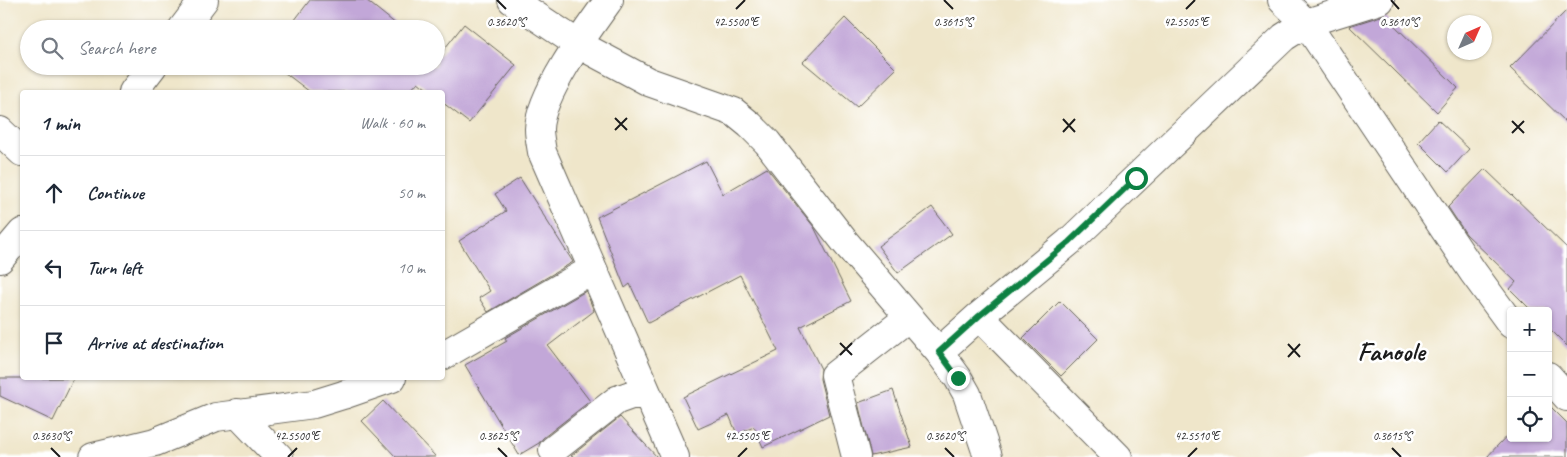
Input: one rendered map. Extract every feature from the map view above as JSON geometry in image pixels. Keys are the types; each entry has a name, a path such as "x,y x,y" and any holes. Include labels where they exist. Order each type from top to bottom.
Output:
{"street":[{"path":"189,20 204,0"},
{"path":"512,0 578,44 649,82 734,112 750,125 767,142 844,242 939,352 958,378 967,394 986,456"},
{"path":"609,0 578,44 546,100 539,128 542,152 675,457"},
{"path":"1282,0 1306,23 1473,272 1507,319"},
{"path":"939,352 979,316 1069,242 1284,37 1306,23 1380,0"},
{"path":"135,90 146,75"},
{"path":"0,131 20,150"},
{"path":"0,260 20,235"},
{"path":"445,354 593,269"},
{"path":"979,316 1118,457"},
{"path":"856,457 835,375 909,317"},
{"path":"100,456 156,442 216,417 314,404 386,380"},
{"path":"1552,380 1567,397"},
{"path":"553,455 617,400 631,394 647,395"},
{"path":"238,413 279,457"}],"building":[{"path":"310,0 366,0 391,20 295,20"},
{"path":"1567,10 1567,123 1510,68"},
{"path":"1384,15 1458,88 1437,112 1349,26"},
{"path":"845,18 896,69 857,107 803,62"},
{"path":"464,24 516,65 469,123 445,104 445,90 428,90 418,82 411,90 307,90 288,75 445,75 445,48"},
{"path":"1438,120 1469,149 1448,172 1418,142"},
{"path":"706,161 723,194 767,168 814,227 851,301 800,327 821,369 820,379 829,415 763,447 754,427 737,434 729,415 698,429 683,397 778,351 740,275 648,323 630,284 625,288 597,217"},
{"path":"1485,169 1567,248 1567,346 1552,331 1552,307 1528,307 1510,289 1516,282 1466,234 1448,207"},
{"path":"520,178 573,262 488,312 479,298 490,291 459,241 506,211 495,194"},
{"path":"932,207 952,234 898,273 878,246"},
{"path":"586,291 594,311 548,346 590,401 539,443 519,455 465,365 507,341 505,338"},
{"path":"1060,301 1098,339 1061,376 1023,338"},
{"path":"0,378 73,380 53,421 0,396"},
{"path":"893,390 912,447 871,456 858,403"},
{"path":"383,401 436,457 396,457 362,421"},
{"path":"1552,408 1567,423 1567,457 1487,457 1507,435 1507,442 1552,442"},
{"path":"620,417 657,457 571,456"}],"district":[{"name":"Fanoole","path":"1391,351"}],"route":[{"path":"958,378 939,352 979,316 1069,242 1136,178"}]}
